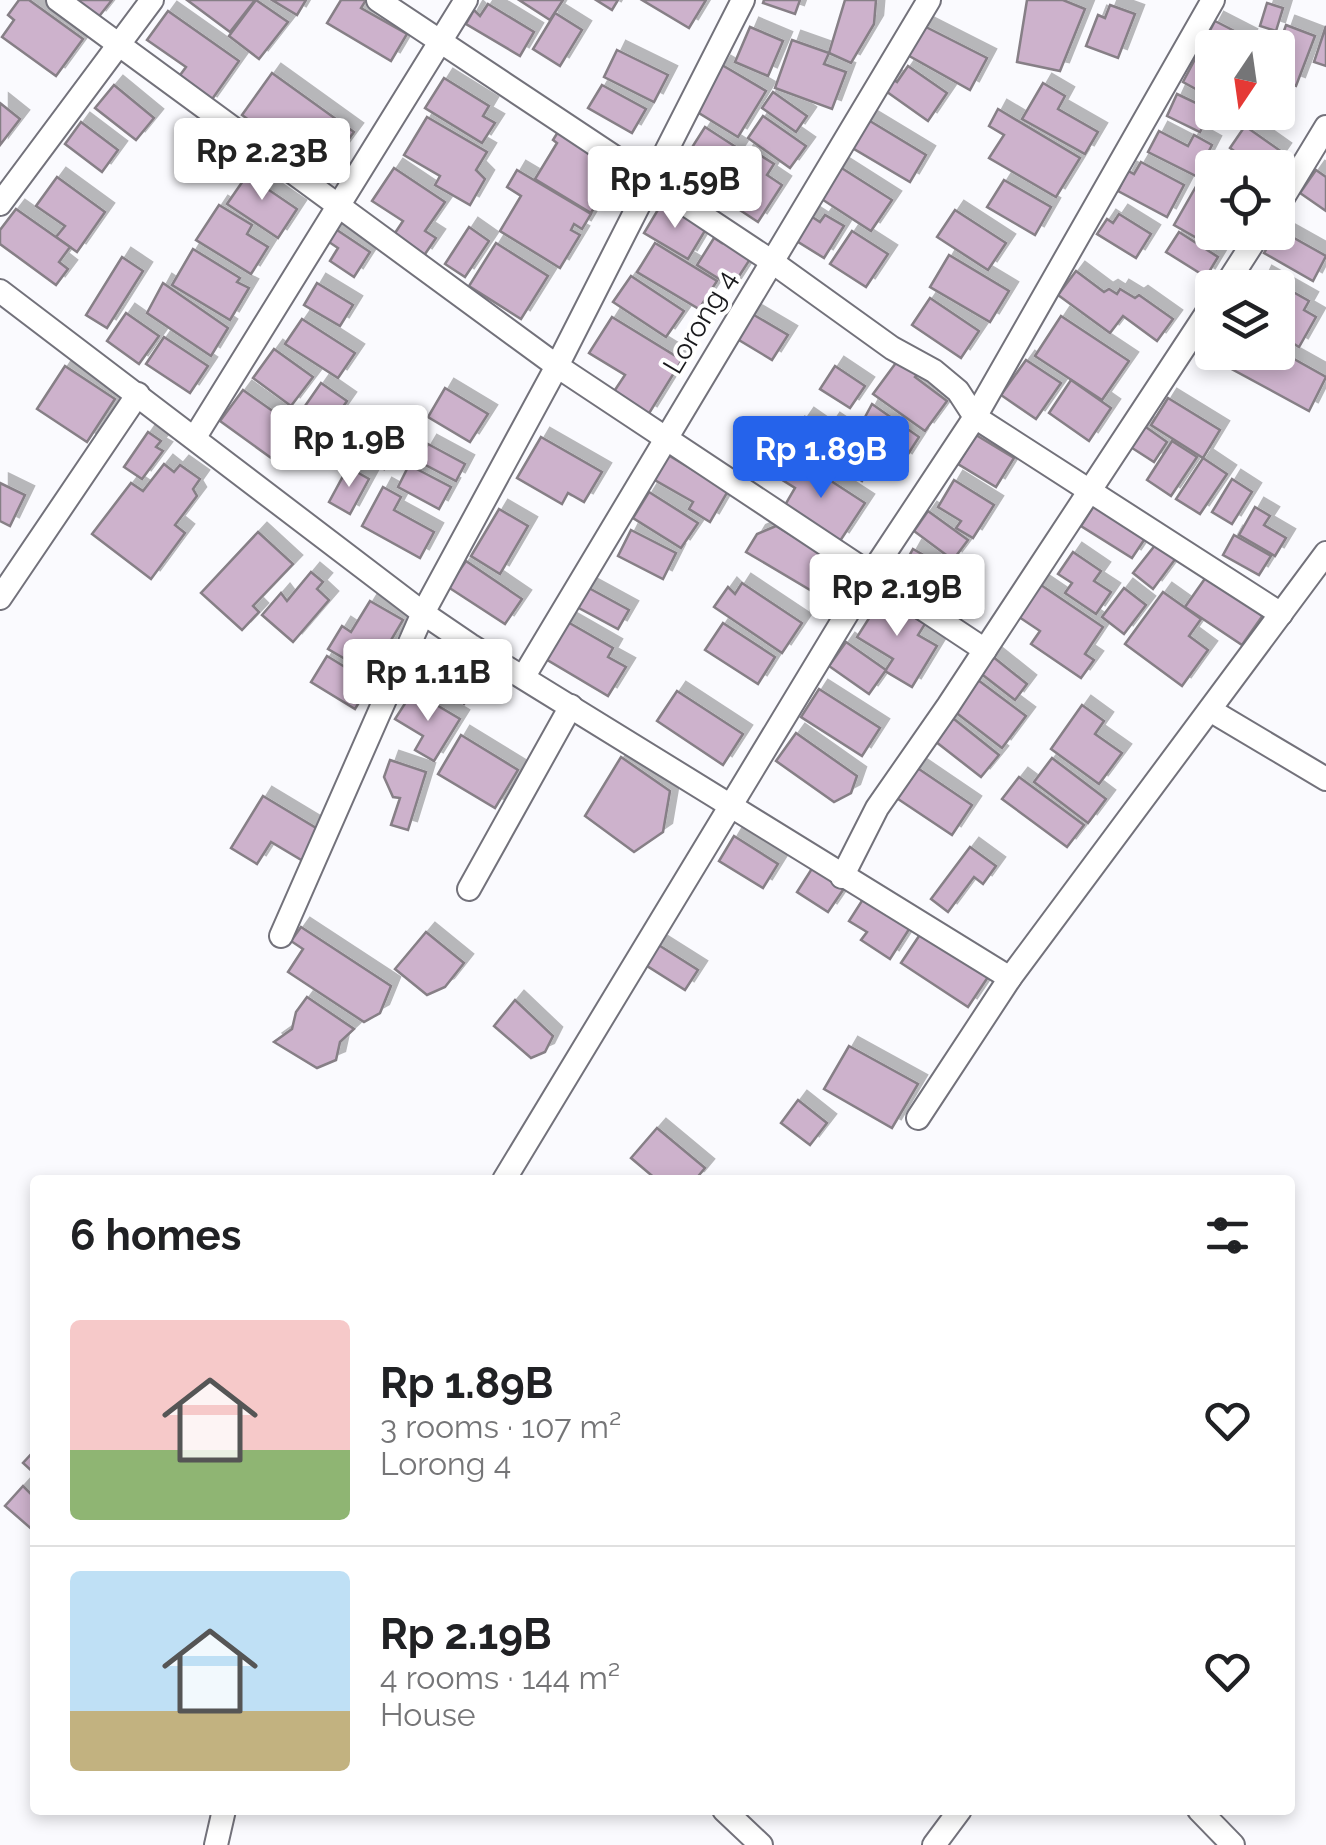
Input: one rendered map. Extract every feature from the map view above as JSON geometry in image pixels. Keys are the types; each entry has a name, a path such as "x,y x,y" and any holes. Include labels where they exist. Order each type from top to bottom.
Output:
{"street":[{"path":"58,0 557,366 986,650"},
{"path":"0,204 152,0"},
{"path":"378,0 771,261 892,348 946,380 975,417 1281,614"},
{"path":"195,437 466,0"},
{"path":"281,936 423,613 557,366 743,0"},
{"name":"Lorong 4","path":"524,676 929,0"},
{"path":"507,1175 871,574 975,417 1213,0"},
{"path":"1295,178 1326,127"},
{"path":"0,291 423,613 1010,978"},
{"path":"842,876 878,808 1195,331"},
{"path":"0,598 138,394"},
{"path":"918,1118 1010,978 1326,552"},
{"path":"470,889 571,706"},
{"path":"1210,710 1326,779"},
{"path":"216,1845 223,1815"},
{"path":"729,1815 761,1845"},
{"path":"934,1845 956,1815"},
{"path":"1204,1815 1233,1845"}],"building":[{"path":"19,0 29,0 83,39 56,76 2,37 14,20 8,15"},
{"path":"74,0 112,0 97,19"},
{"path":"187,0 255,0 230,32"},
{"path":"256,0 288,22 259,59 229,36"},
{"path":"272,0 306,0 297,15"},
{"path":"341,0 366,0 361,8 407,34 391,61 327,23"},
{"path":"519,0 563,0 550,20"},
{"path":"596,0 618,0 612,10"},
{"path":"642,0 706,0 689,28"},
{"path":"800,0 795,14 763,3"},
{"path":"845,0 876,0 874,24 851,63 829,53"},
{"path":"1027,0 1063,0 1085,9 1060,71 1017,62"},
{"path":"1267,3 1283,8 1276,30 1260,26"},
{"path":"488,4 534,32 520,56 466,24 474,10 480,16"},
{"path":"1110,5 1135,14 1118,58 1086,46 1098,15 1105,18"},
{"path":"168,11 239,61 208,105 175,82 186,67 147,40"},
{"path":"555,13 582,30 560,66 533,49"},
{"path":"1215,21 1232,30 1210,30"},
{"path":"920,24 987,58 970,90 904,53"},
{"path":"1286,25 1315,36 1296,86 1295,30 1284,30"},
{"path":"1326,26 1326,66 1314,62"},
{"path":"750,27 783,41 768,76 735,62"},
{"path":"792,40 829,53 824,64 846,72 832,109 775,88"},
{"path":"617,50 668,75 654,102 604,77"},
{"path":"1195,59 1195,89 1183,82"},
{"path":"722,65 766,91 738,137 694,110"},
{"path":"908,66 947,93 928,121 880,87 888,76 897,82"},
{"path":"272,73 354,132 323,174 242,115"},
{"path":"444,78 489,106 483,116 495,123 482,143 425,108"},
{"path":"1043,83 1065,96 1058,109 1098,132 1085,154 1022,119"},
{"path":"114,85 154,118 136,140 95,108"},
{"path":"602,85 646,109 632,133 588,108"},
{"path":"773,92 807,116 796,132 762,108"},
{"path":"1177,94 1195,102 1195,130 1167,116"},
{"path":"0,103 20,119 0,145"},
{"path":"998,109 1080,158 1056,197 989,158 1004,135 989,126"},
{"path":"763,116 806,146 790,168 748,138"},
{"path":"427,117 487,152 476,170 485,179 470,205 435,185 440,176 404,155"},
{"path":"865,118 926,155 910,182 849,146"},
{"path":"81,122 118,150 102,172 65,144"},
{"path":"561,127 592,146 588,153 617,171 591,213 535,179 557,143 553,140"},
{"path":"705,127 739,149 709,195 675,174"},
{"path":"1242,130 1251,130 1279,150 1233,150 1230,148"},
{"path":"1159,131 1188,146 1194,135 1212,145 1209,150 1195,150 1195,176 1148,152"},
{"path":"749,148 774,164 767,175 782,185 758,222 717,195"},
{"path":"1141,162 1184,185 1167,217 1118,191 1128,171 1134,174"},
{"path":"254,165 273,177 266,188 297,209 278,238 227,204"},
{"path":"840,167 892,200 871,231 820,198"},
{"path":"394,168 445,202 425,231 436,238 423,257 393,236 403,221 372,201"},
{"path":"517,170 591,214 582,229 574,224 571,230 580,235 560,268 500,231 521,196 507,187"},
{"path":"1316,170 1326,177 1326,211 1300,193"},
{"path":"57,177 105,212 77,252 56,237 65,226 36,206"},
{"path":"1004,180 1051,207 1035,235 987,207"},
{"path":"1195,188 1195,237 1174,225"},
{"path":"662,203 706,229 688,259 644,233"},
{"path":"219,205 252,225 247,234 268,247 251,274 196,240"},
{"path":"16,209 70,247 59,262 68,269 56,285 0,244 0,230"},
{"path":"955,210 1006,243 988,270 937,237"},
{"path":"803,211 820,222 825,215 844,226 824,258 787,235"},
{"path":"1119,214 1151,234 1136,258 1097,234 1107,219 1113,223"},
{"path":"331,226 370,252 354,277 330,261 338,248 323,238"},
{"path":"469,227 489,241 465,277 445,264"},
{"path":"852,231 888,254 866,287 830,264"},
{"path":"1179,232 1195,242 1195,250 1207,250 1218,257 1210,270 1195,270 1166,252"},
{"path":"727,236 754,253 732,287 697,265 714,238 722,243"},
{"path":"1295,239 1326,256 1313,281 1264,253 1295,250"},
{"path":"496,243 548,276 521,319 469,286"},
{"path":"655,243 717,281 699,309 637,272"},
{"path":"193,249 240,278 237,282 249,288 230,320 172,285"},
{"path":"949,255 1009,291 990,322 930,287"},
{"path":"122,257 143,271 107,328 86,315"},
{"path":"1076,271 1104,292 1109,289 1117,294 1120,289 1135,298 1139,295 1173,319 1157,341 1123,316 1110,333 1058,295"},
{"path":"631,276 684,311 666,337 613,302"},
{"path":"163,283 228,328 211,356 147,313"},
{"path":"317,283 353,305 340,326 304,305"},
{"path":"1295,293 1309,301 1304,310 1316,317 1299,347 1295,345"},
{"path":"930,298 979,331 961,358 912,325"},
{"path":"749,312 788,335 772,360 734,337"},
{"path":"126,313 159,336 139,364 107,341"},
{"path":"1061,316 1129,361 1102,400 1035,356"},
{"path":"612,317 682,360 648,415 613,393 625,375 589,353"},
{"path":"302,319 355,353 338,378 285,344"},
{"path":"164,337 208,366 190,393 146,364"},
{"path":"274,349 313,377 291,406 253,378"},
{"path":"901,356 920,370 915,377 947,401 925,431 873,394"},
{"path":"1026,360 1061,383 1036,419 1001,395"},
{"path":"1295,360 1326,377 1309,411 1233,370 1295,370"},
{"path":"65,366 115,399 87,442 37,409"},
{"path":"835,366 865,386 850,408 820,389"},
{"path":"1071,380 1111,408 1089,441 1049,413"},
{"path":"321,383 347,401 331,424 305,406"},
{"path":"445,388 488,414 470,442 428,417"},
{"path":"243,390 308,436 285,468 220,421"},
{"path":"1168,398 1220,430 1203,458 1151,425"},
{"path":"872,404 919,437 903,462 858,430"},
{"path":"805,417 825,431 831,422 880,455 862,481 847,471 841,479 788,442"},
{"path":"361,423 398,443 384,469 347,448"},
{"path":"1143,425 1167,442 1154,462 1129,446"},
{"path":"148,432 161,441 156,447 163,451 142,479 124,467"},
{"path":"976,435 1014,458 996,487 958,464"},
{"path":"541,437 602,472 584,502 568,493 562,504 517,478"},
{"path":"1172,441 1197,457 1171,496 1147,480"},
{"path":"428,444 465,464 456,481 418,461"},
{"path":"668,455 728,491 710,522 689,509 693,502 653,479"},
{"path":"1203,458 1227,474 1200,514 1176,499"},
{"path":"784,463 802,475 808,466 865,503 840,541 785,505 795,488 776,476"},
{"path":"164,464 174,472 180,465 200,479 193,489 197,496 175,525 185,533 151,579 92,534 131,483 143,491"},
{"path":"409,465 451,487 439,509 398,487"},
{"path":"348,467 369,479 350,514 329,502"},
{"path":"1232,479 1252,492 1232,524 1212,512"},
{"path":"954,480 994,505 973,538 956,528 961,521 938,507"},
{"path":"0,483 25,495 10,526 0,521"},
{"path":"383,487 401,497 394,510 434,532 420,558 362,526"},
{"path":"649,492 698,523 681,548 633,518"},
{"path":"1097,501 1148,534 1132,558 1081,526"},
{"path":"1255,507 1270,516 1264,525 1286,538 1275,556 1239,535"},
{"path":"499,509 528,526 500,574 471,556"},
{"path":"928,511 968,540 953,560 914,531"},
{"path":"776,526 846,568 827,600 746,552 757,534"},
{"path":"631,530 676,553 663,579 618,556"},
{"path":"258,532 293,564 253,606 259,612 242,630 201,593"},
{"path":"1234,535 1271,556 1259,575 1223,555"},
{"path":"1160,539 1179,554 1153,589 1133,573"},
{"path":"913,549 964,578 946,610 895,581"},
{"path":"1073,552 1101,571 1094,581 1111,592 1096,614 1065,593 1072,583 1058,574"},
{"path":"466,561 522,599 505,624 448,587"},
{"path":"1211,570 1268,608 1242,645 1185,607"},
{"path":"311,572 323,582 317,589 329,600 293,642 262,615 281,593 287,601"},
{"path":"742,583 802,623 782,653 714,607 728,587 735,594"},
{"path":"1038,583 1103,627 1085,654 1094,660 1081,678 1031,644 1040,631 1016,615"},
{"path":"587,587 629,610 618,629 577,607"},
{"path":"1124,588 1146,605 1124,634 1102,617"},
{"path":"871,591 925,624 918,635 937,646 912,687 885,671 893,659 857,637 873,612 867,609"},
{"path":"1163,592 1201,619 1189,636 1208,650 1182,686 1125,644"},
{"path":"370,601 403,620 371,674 328,649 342,626 351,632"},
{"path":"566,621 613,648 608,657 626,667 608,696 544,658"},
{"path":"723,623 775,657 758,684 705,650"},
{"path":"846,642 886,670 869,694 829,666"},
{"path":"444,653 481,683 464,704 427,674"},
{"path":"327,656 371,683 355,709 311,682"},
{"path":"992,656 1027,684 1015,700 979,672"},
{"path":"978,680 1026,716 1002,748 954,711"},
{"path":"819,689 880,728 862,756 801,717"},
{"path":"413,691 460,719 434,761 415,750 423,736 395,719"},
{"path":"677,691 743,734 723,765 657,721"},
{"path":"1082,705 1104,721 1095,734 1122,753 1099,784 1051,749"},
{"path":"949,715 999,755 981,777 931,738"},
{"path":"796,733 857,776 851,793 834,802 776,761"},
{"path":"461,735 518,770 495,808 438,774"},
{"path":"621,757 670,791 663,832 634,852 585,816"},
{"path":"1052,758 1106,799 1088,823 1034,782"},
{"path":"390,760 426,772 408,830 391,825 400,798 393,797 384,777"},
{"path":"916,767 972,805 952,835 895,797"},
{"path":"1019,777 1084,825 1067,847 1002,799"},
{"path":"263,796 321,831 303,861 271,842 257,864 231,848"},
{"path":"734,836 778,864 763,888 719,861"},
{"path":"970,847 996,866 983,884 974,877 948,912 931,899"},
{"path":"813,867 845,887 828,912 797,892"},
{"path":"867,893 913,923 890,959 861,940 867,932 849,921"},
{"path":"301,927 391,986 380,1013 364,1022 288,972 303,949 291,941"},
{"path":"923,930 990,974 968,1007 901,963"},
{"path":"426,932 464,963 445,987 427,995 395,969"},
{"path":"657,944 698,970 685,990 644,964"},
{"path":"307,997 354,1029 340,1042 336,1060 317,1068 274,1042 292,1029 296,1012"},
{"path":"515,1000 553,1036 545,1052 531,1058 494,1026"},
{"path":"849,1046 918,1084 892,1128 824,1089"},
{"path":"798,1100 827,1123 810,1145 781,1123"},
{"path":"657,1128 705,1168 699,1175 651,1175 631,1158"},
{"path":"23,1486 30,1493 30,1528 5,1506"}]}
